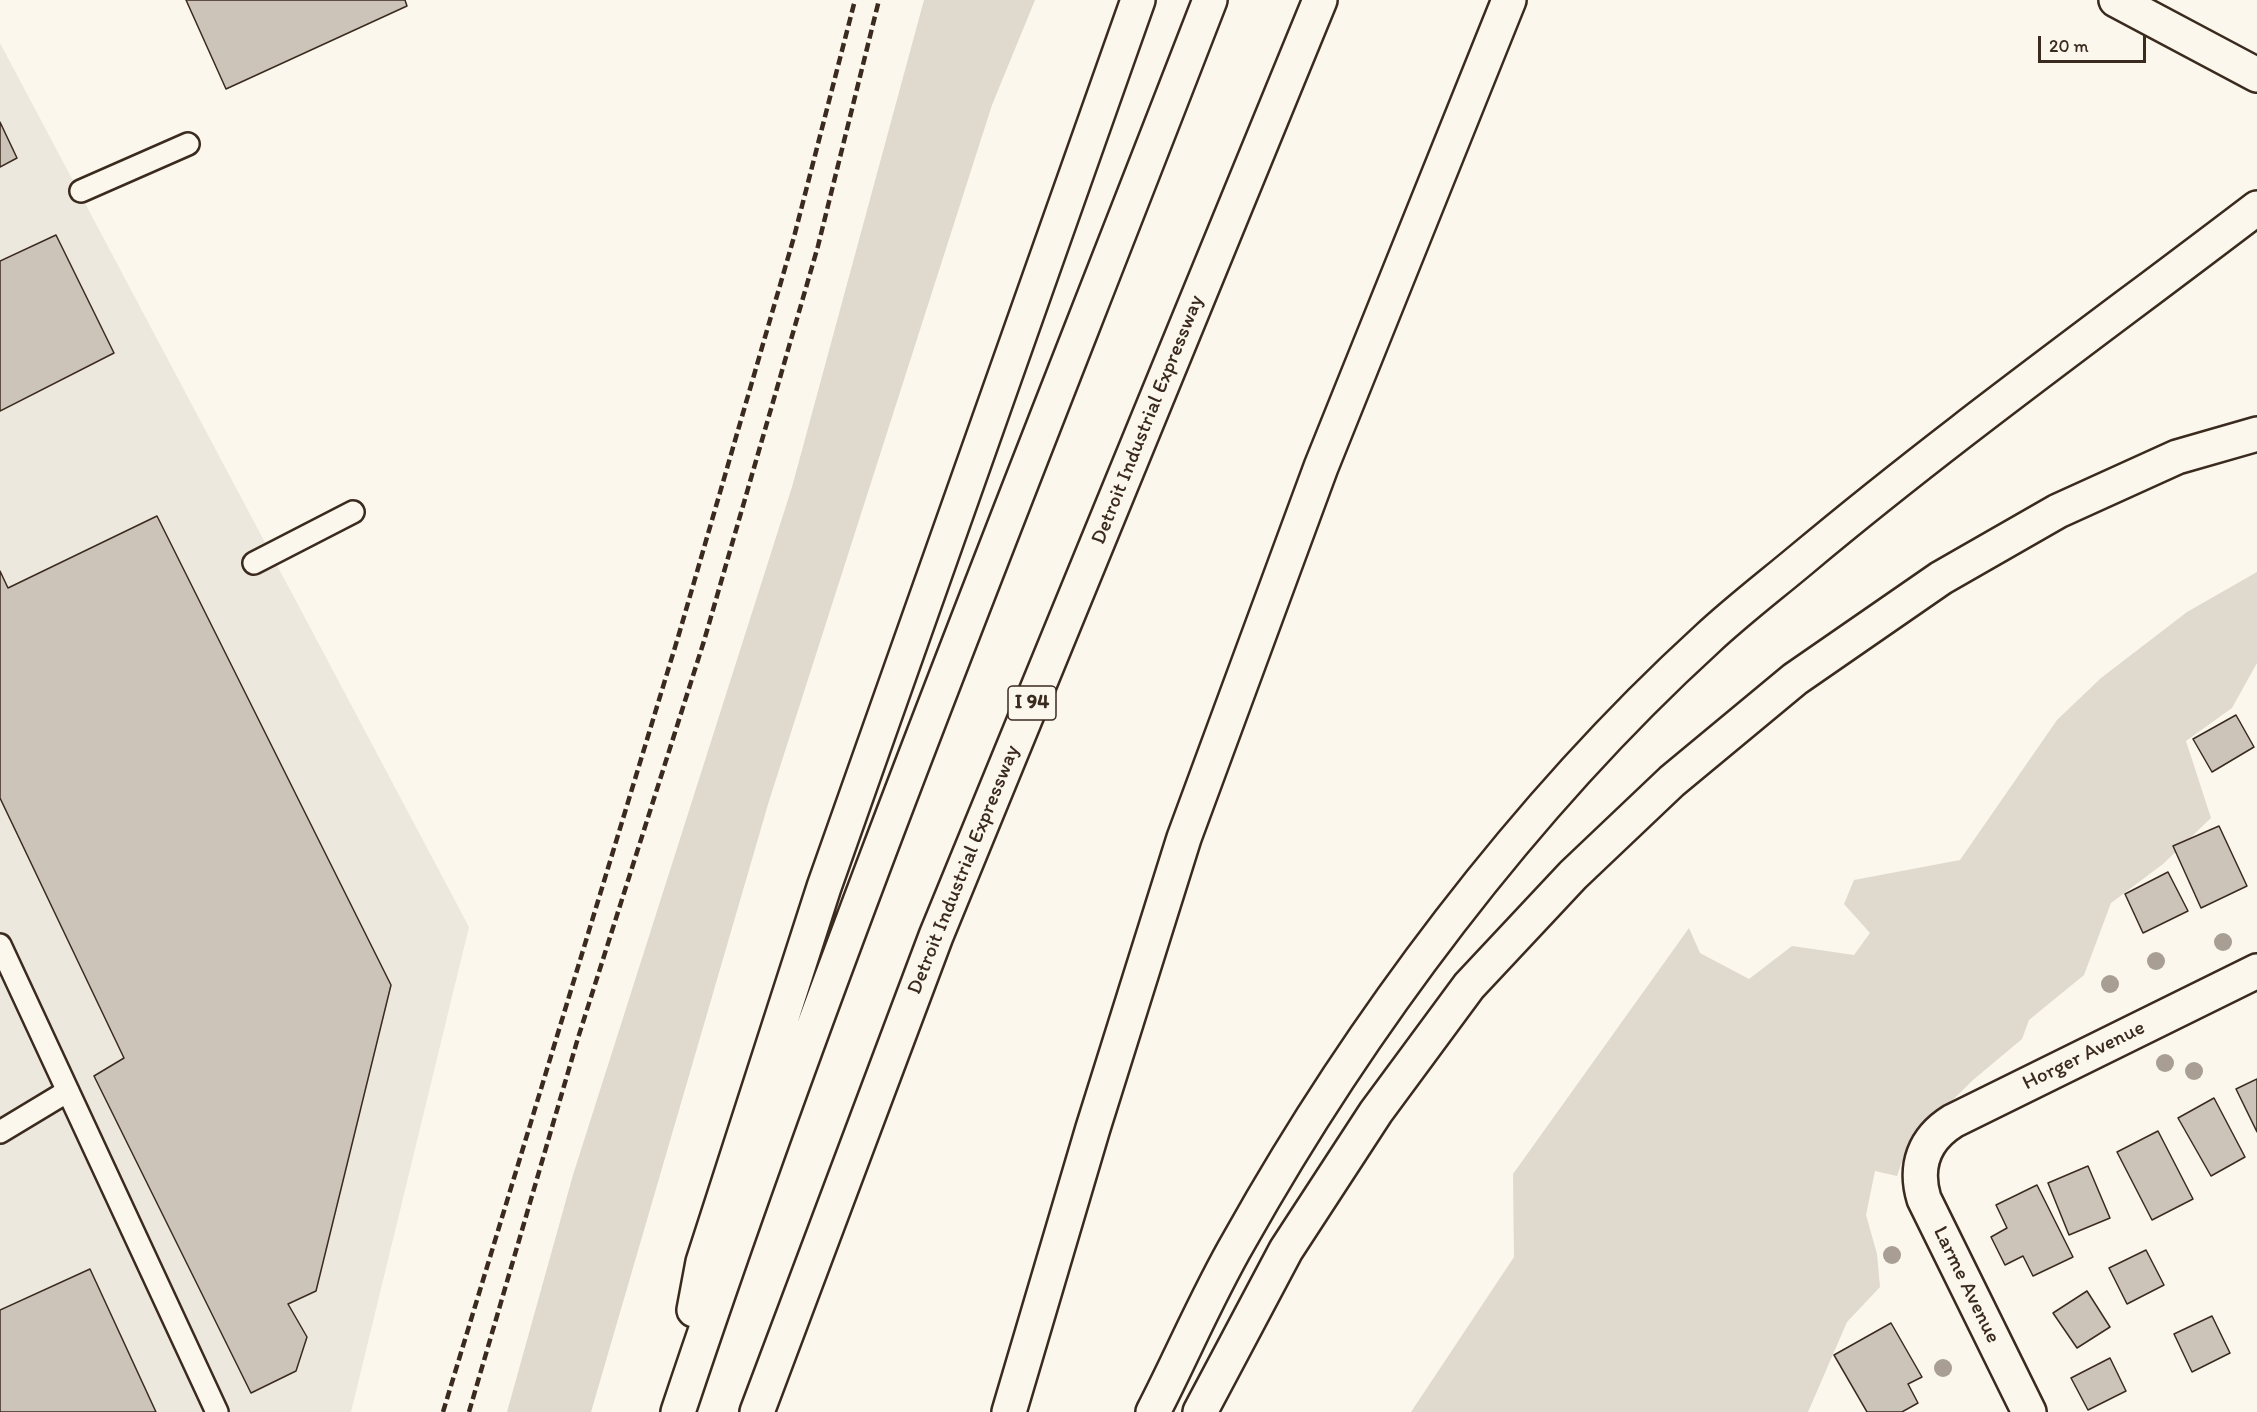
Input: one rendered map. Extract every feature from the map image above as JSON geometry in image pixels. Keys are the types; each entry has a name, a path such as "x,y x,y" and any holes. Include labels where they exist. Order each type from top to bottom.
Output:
{"main road":[{"path":"677,1412 703,1262 824,887 1138,0"},
{"path":"677,1412 747,1204 824,997 1210,0"},
{"name":"Detroit Industrial Expressway","path":"757,1412 936,936 1320,0"},
{"path":"1009,1412 1093,1128 1184,838 1325,456 1509,0"},
{"path":"2116,0 2257,75"},
{"path":"1153,1412 1238,1242 1324,1101 1410,973 1502,857 1600,745 1707,639 1892,483 2257,208"},
{"path":"1200,1412 1286,1250 1376,1112 1462,995 1573,875 1672,781 1795,679 1941,578 2058,511 2177,457 2257,434"},
{"name":"Horger Avenue","path":"1923,1154 1940,1129 1953,1121 2257,971"},
{"name":"Larme Avenue","path":"1923,1154 1919,1177 1924,1199 2029,1412"}],"lane":[{"path":"81,191 188,144"},
{"path":"254,563 353,512"},
{"path":"0,945 217,1412"},
{"path":"0,1132 68,1091"}],"shaded area":[{"path":"924,0 1035,0 992,105 769,801 591,1412 507,1412 573,1175 792,487"},
{"path":"0,43 469,927 351,1412 0,1412"},
{"path":"2257,572 2257,663 2232,708 2186,741 2211,818 2163,864 2111,903 2084,975 2029,1020 2022,1039 1973,1080 1908,1144 1897,1176 1875,1171 1866,1215 1877,1254 1880,1287 1847,1322 1808,1412 1411,1412 1514,1257 1513,1174 1689,928 1700,953 1749,979 1792,946 1854,955 1870,933 1844,904 1854,880 1960,860 2057,720 2101,678 2187,612"}],"building":[{"path":"186,0 405,0 407,6 226,89"},
{"path":"0,122 17,158 0,167"},
{"path":"56,235 114,353 0,411 0,261"},
{"path":"157,516 391,985 316,1291 288,1304 307,1337 296,1371 251,1393 94,1076 124,1058 0,798 0,571 8,588"},
{"path":"2236,715 2254,747 2212,772 2193,739"},
{"path":"2219,826 2247,886 2201,908 2173,846"},
{"path":"2168,872 2188,911 2143,933 2125,894"},
{"path":"2257,1079 2257,1132 2236,1089"},
{"path":"2214,1098 2245,1157 2211,1176 2178,1118"},
{"path":"2158,1131 2193,1199 2152,1220 2117,1152"},
{"path":"2088,1166 2110,1218 2069,1235 2048,1183"},
{"path":"2037,1185 2073,1257 2033,1276 2023,1256 2005,1265 1991,1237 2007,1228 1996,1205"},
{"path":"2146,1250 2164,1285 2127,1304 2109,1268"},
{"path":"90,1269 156,1412 0,1412 0,1310"},
{"path":"2087,1291 2110,1327 2077,1348 2053,1313"},
{"path":"2212,1316 2230,1353 2192,1372 2174,1334"},
{"path":"1891,1323 1922,1377 1908,1384 1918,1403 1902,1412 1867,1412 1834,1355"},
{"path":"2110,1358 2126,1391 2088,1410 2071,1378"}],"railway":[{"path":"443,1412 679,634 794,237 855,0"},
{"path":"469,1412 578,1038 704,641 818,246 879,0"}]}
